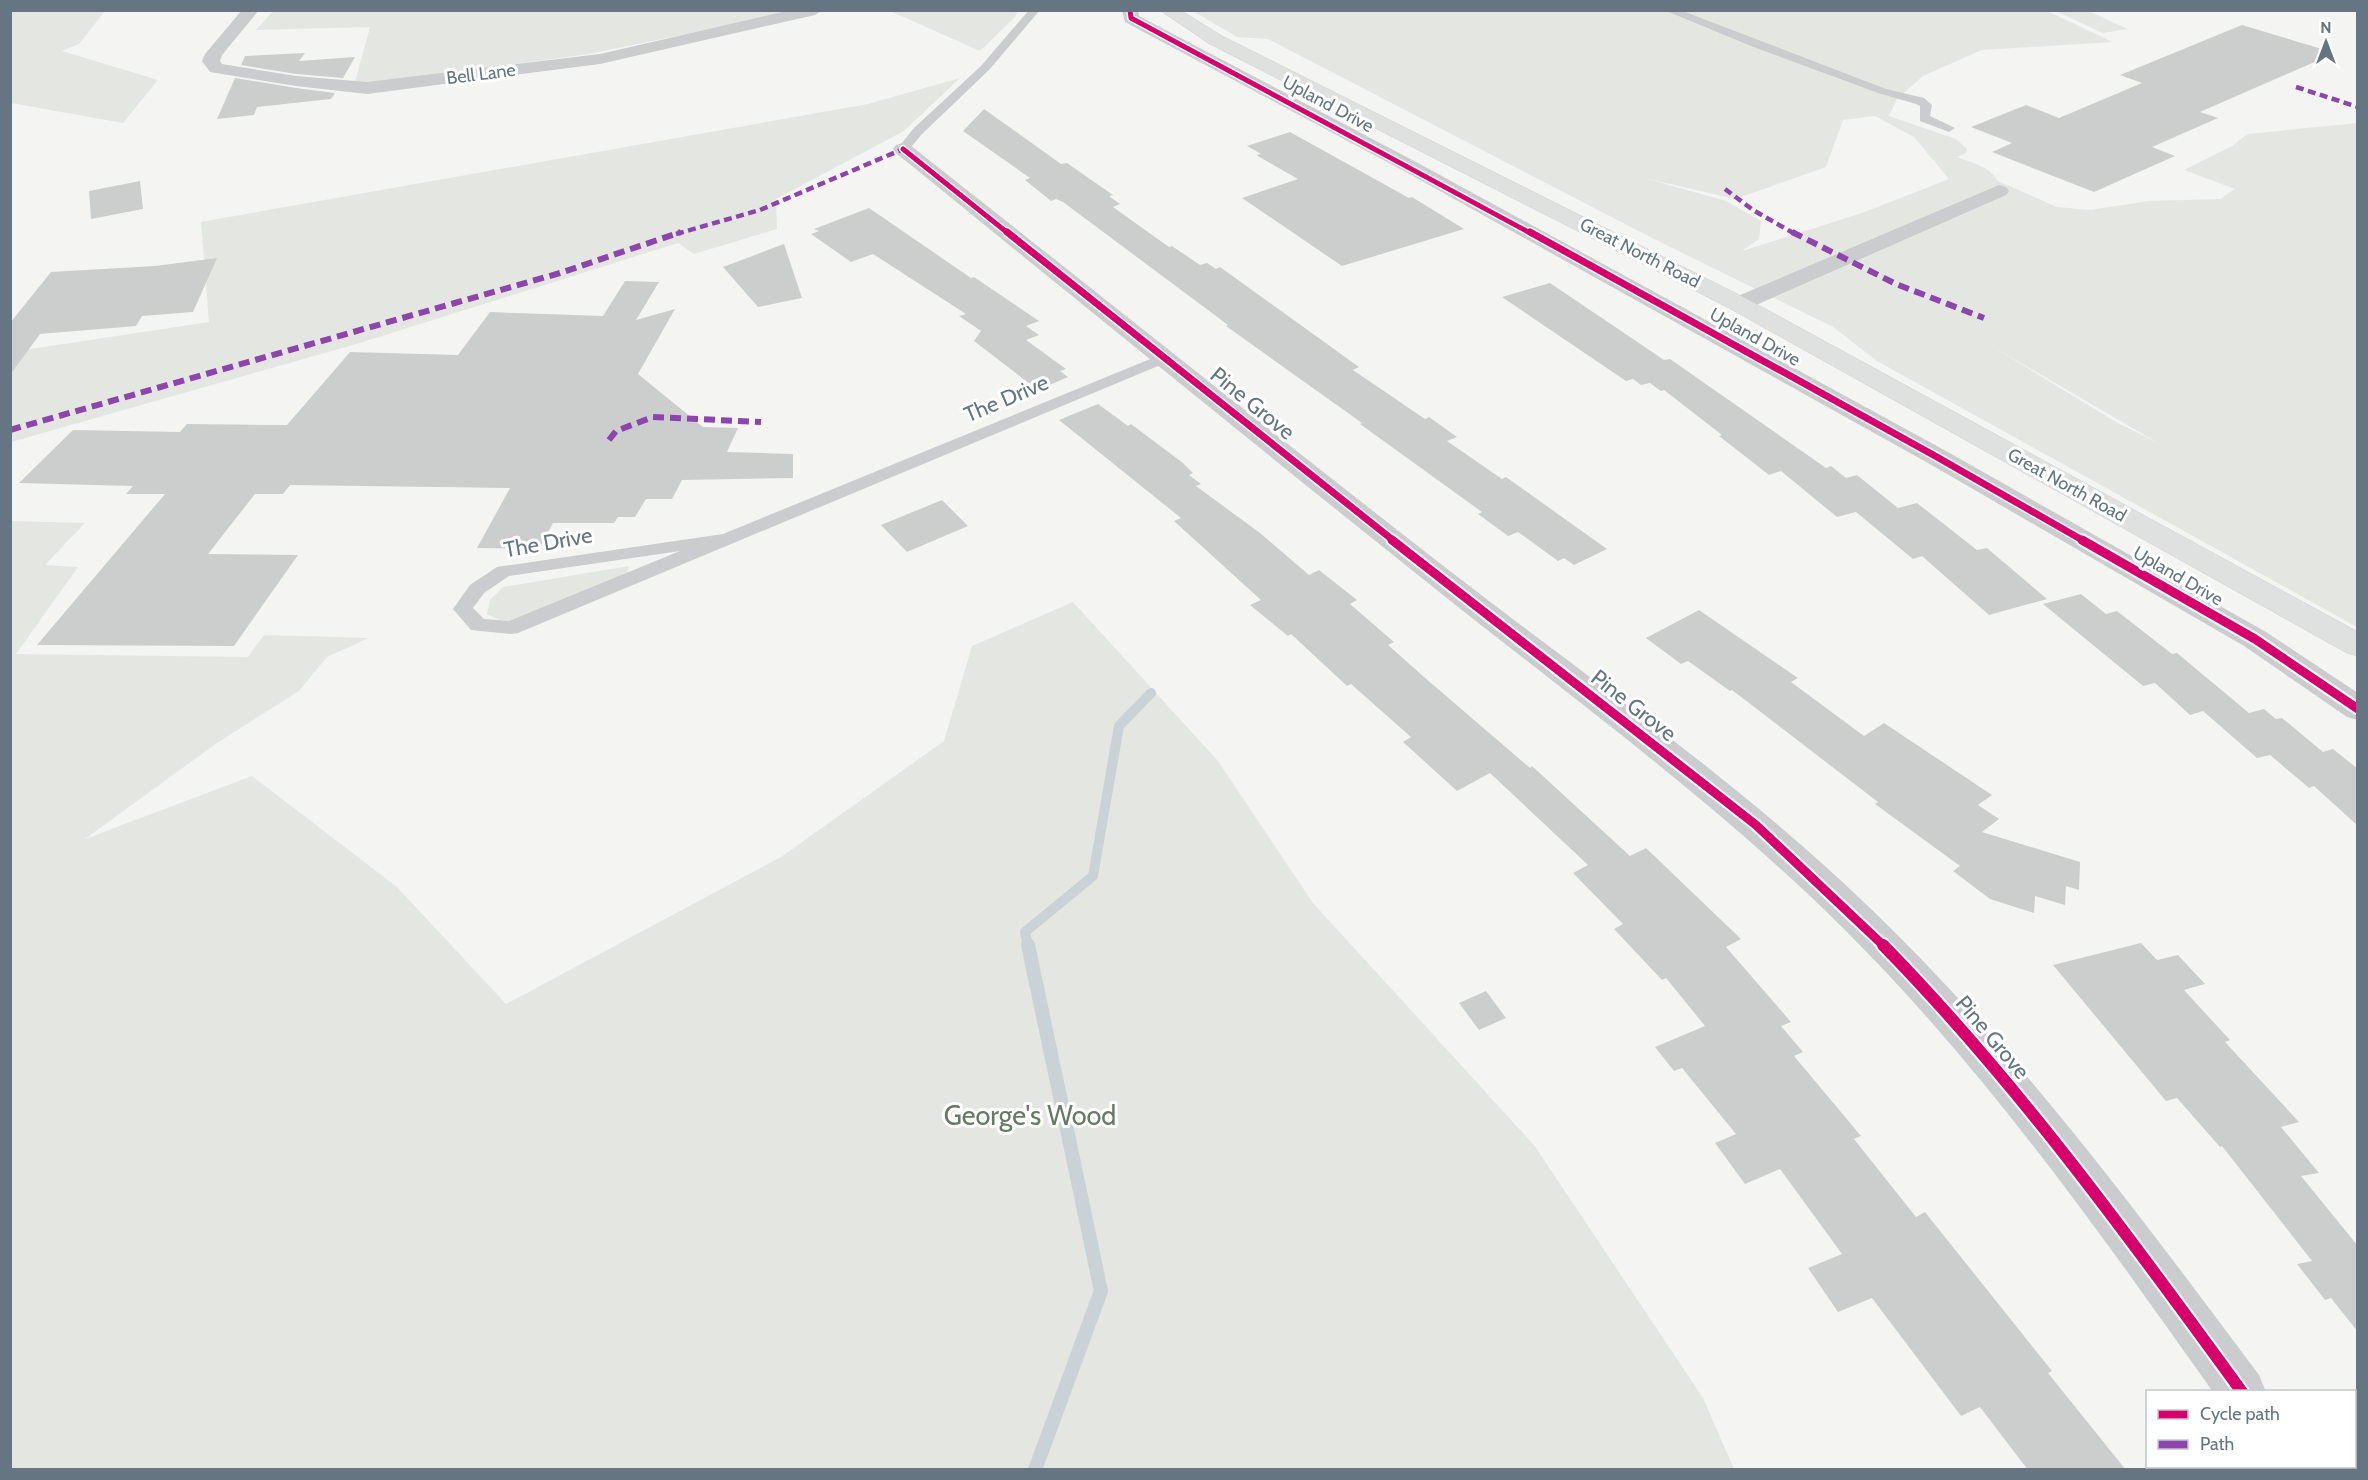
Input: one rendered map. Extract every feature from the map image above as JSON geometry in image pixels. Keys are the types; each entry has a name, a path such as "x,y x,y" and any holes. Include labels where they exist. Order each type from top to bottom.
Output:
{"main road":[{"name":"Great North Road","path":"1168,10 1216,40 1739,304 2358,646"}],"street":[{"name":"Bell Lane","path":"250,10 214,54 211,61 216,68 328,86 367,88 600,59 815,10"},
{"name":"Upland Drive","path":"1130,10 1131,18 1411,167 1937,457 2255,639 2358,709"},
{"name":"Pine Grove","path":"903,149 1756,825 1856,917 1941,1004 2048,1133 2141,1253 2241,1390"},
{"path":"1739,304 1999,191"}],"lane":[{"path":"903,149 918,131 985,68 1035,10"},
{"path":"1669,10 1882,91 1920,101 1926,105 1924,118 1949,128"},
{"name":"The Drive","path":"732,538 504,571 477,589 463,609 478,625 512,628 732,538 1165,358"}],"green space":[{"path":"274,10 798,11 589,54 382,82 355,82 370,27 256,30"},
{"path":"10,11 105,11 79,44 62,51 158,80 123,123 11,103"},
{"path":"890,11 1018,11 1014,18 980,51"},
{"path":"1193,11 2047,11 2113,42 1982,50 1923,76 1897,99 1889,116 1956,139 1967,149 1966,153 1957,157 1985,168 1998,181 2057,207 2091,210 2148,201 2220,199 2235,189 2184,170 2232,146 2247,134 2357,123 2357,627 1877,361 1833,327 1654,239 1268,39 1237,37","holes":["1875,116 1914,137 1949,179 1862,213 1742,251 1759,239 1761,221 1726,201 1644,178 1735,199 1826,167 1843,120","1990,345 2158,443 2116,422"]},
{"path":"2056,11 2088,11 2128,29 2103,33"},
{"path":"960,78 904,131 776,199 777,229 694,254 678,243 360,343 11,442 11,352 209,322 201,222 868,104"},
{"name":"George's Wood","path":"11,521 85,523 45,565 78,567 16,654 248,657 264,635 369,638 327,657 299,691 217,743 85,839 252,776 397,887 506,1004 781,857 944,741 972,646 1073,602 1218,761 1313,903 1534,1145 1703,1398 1734,1469 11,1469"},
{"path":"629,566 627,575 509,621 499,620 487,614 490,600 503,587"}],"building":[{"path":"2242,25 2335,53 2200,112 2218,118 2152,147 2175,156 2094,192 1992,152 2012,143 1971,127 2026,105 2059,118 2142,83 2120,75"},
{"path":"305,53 299,61 355,57 343,78 296,74 241,65 245,56"},
{"path":"235,78 335,93 331,99 257,107 254,115 217,119"},
{"path":"984,109 1061,164 1067,163 1113,195 1109,196 1120,204 1113,207 1169,247 1172,246 1200,265 1207,263 1216,269 1220,267 1359,367 1353,370 1425,419 1429,417 1457,437 1447,441 1502,479 1506,477 1607,549 1574,565 1564,558 1558,561 1518,532 1508,536 1478,514 1482,512 1226,326 1228,325 1063,202 1056,199 1051,201 1025,180 1030,178 963,131"},
{"path":"1290,132 1409,198 1412,197 1464,229 1342,266 1242,198 1298,179 1256,155 1261,154 1247,146"},
{"path":"140,181 143,209 91,219 89,191"},
{"path":"869,208 971,278 974,277 1039,321 1026,326 1039,335 1026,340 1066,369 1060,371 1068,377 1038,390 974,341 981,331 959,316 966,314 873,254 851,262 811,234 819,231 814,229"},
{"path":"784,244 802,298 758,307 723,267"},
{"path":"217,258 193,312 142,316 136,326 40,334 10,375 10,323 51,272 155,266"},
{"path":"625,281 659,282 636,320 675,309 638,374 703,427 738,428 727,452 793,454 793,478 682,480 672,499 646,499 635,517 618,517 614,523 553,523 539,549 477,548 510,488 290,485 283,494 255,494 208,554 298,555 234,646 37,645 165,494 126,494 133,486 19,483 73,430 180,432 187,424 287,425 350,352 458,355 490,312 603,316"},
{"path":"1550,283 1664,360 1670,359 1826,468 1831,466 1846,478 1857,475 1898,508 1917,503 1977,550 1987,548 2047,599 1989,615 1922,556 1913,559 1856,512 1837,517 1781,471 1769,475 1664,390 1661,391 1650,383 1641,385 1633,379 1626,381 1502,297"},
{"path":"1098,404 1128,426 1131,424 1183,463 1193,473 1189,475 1201,484 1196,486 1260,533 1309,575 1319,570 1357,600 1350,604 1394,642 1388,645 1424,677 1530,768 1532,766 1630,856 1646,848 1741,939 1726,947 1791,1022 1781,1026 1803,1052 1794,1056 1861,1136 1854,1139 1916,1217 1925,1212 2052,1371 2048,1373 2126,1470 2028,1470 1980,1407 1961,1416 1872,1298 1838,1312 1808,1268 1842,1254 1780,1169 1745,1184 1715,1143 1736,1134 1682,1068 1674,1071 1655,1047 1705,1026 1666,978 1662,980 1614,929 1623,924 1573,873 1588,865 1490,773 1457,791 1403,742 1411,737 1351,684 1347,686 1291,634 1288,636 1250,605 1261,600 1174,521 1181,518 1059,420"},
{"path":"942,500 968,526 907,552 881,525"},
{"path":"2081,594 2106,614 2117,611 2172,654 2177,653 2249,713 2264,709 2276,719 2282,718 2323,752 2333,749 2358,769 2358,826 2314,786 2309,788 2270,755 2257,758 2203,711 2190,715 2155,683 2143,686 2043,604"},
{"path":"1699,610 1798,678 1791,682 1864,736 1884,723 1992,795 1978,805 1999,819 1982,832 2080,862 2079,890 2066,886 2065,905 2035,896 2034,913 1990,899 1953,871 1960,866 1875,804 1878,802 1732,690 1730,691 1688,661 1681,664 1646,638"},
{"path":"2141,943 2157,960 2178,955 2205,984 2184,990 2230,1040 2225,1042 2299,1122 2281,1127 2319,1173 2301,1176 2358,1246 2358,1332 2331,1298 2325,1300 2297,1264 2312,1261 2222,1146 2220,1147 2177,1098 2166,1101 2053,965"},
{"path":"1486,991 1506,1018 1479,1030 1459,1003"}],"waterway":[{"path":"1028,947 1025,932 1093,876 1119,726 1151,693"},
{"path":"1028,945 1101,1291 1035,1470"}],"marked path":[{"path":"2296,87 2358,107"},
{"path":"10,430 560,273 679,233 760,210 903,149"},
{"path":"1725,189 1768,219 1844,259 1913,291 1984,318"},
{"path":"609,440 616,431 653,417 761,422"}],"cycle path":[{"path":"1130,10 1131,18 1411,167 1937,457 2255,639 2358,709"},
{"path":"903,149 1434,573 1756,825 1856,917 1941,1004 2047,1133 2141,1253 2241,1390"}]}
